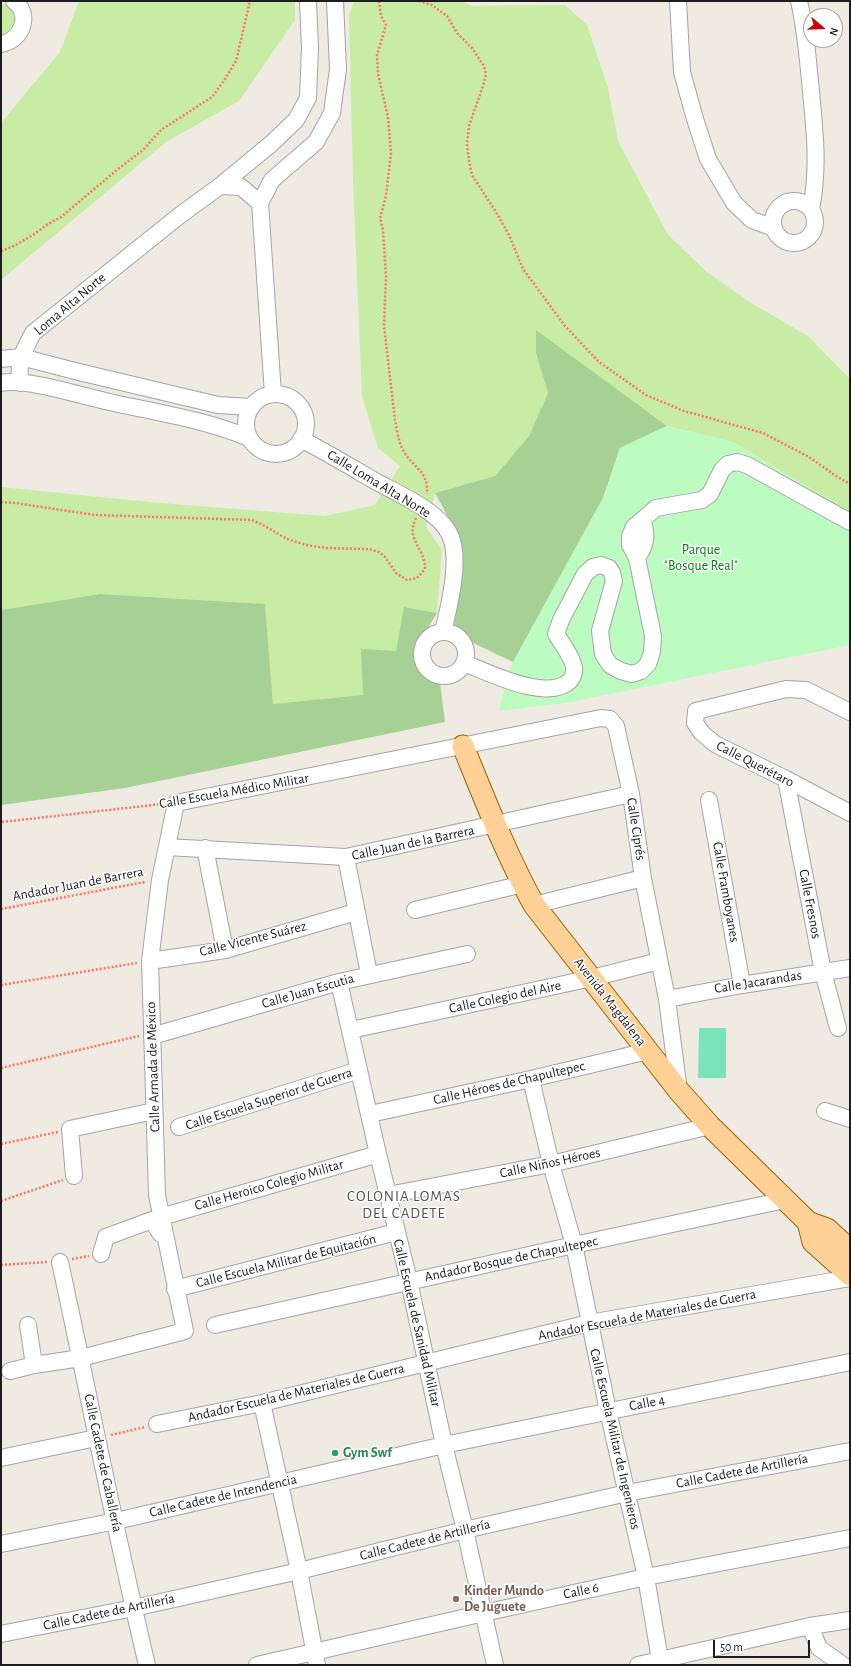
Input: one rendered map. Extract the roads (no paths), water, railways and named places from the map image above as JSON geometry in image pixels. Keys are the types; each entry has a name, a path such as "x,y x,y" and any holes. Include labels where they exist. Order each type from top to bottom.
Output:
{"main road":[{"name":"Avenida Magdalena","path":"463,746 495,825 522,884 534,905 679,1091 710,1126 808,1222 827,1229 850,1250"},
{"path":"808,1222 813,1242 850,1276"}],"street":[{"path":"1,44 14,40 22,27 22,10 14,1"},
{"path":"220,186 272,143 296,120 308,98 310,48 308,1"},
{"path":"273,394 260,203 272,180 316,142 332,113 338,69 336,1"},
{"path":"678,1 682,72 708,159 734,203 752,220 774,228"},
{"path":"799,1 806,29 817,146 814,193 811,209"},
{"path":"220,186 241,187 260,203"},
{"name":"Loma Alta Norte","path":"21,357 33,333 179,216 220,186"},
{"path":"799,201 811,209 814,215 814,228 811,234 801,242 794,243 781,239 774,228 774,214 778,208 784,203 799,201"},
{"path":"20,383 19,367 21,357"},
{"path":"1,359 21,357 218,405 251,407"},
{"path":"1,383 20,383 75,394 225,428 249,438 262,451 279,454 296,446 301,439 305,430 303,412 298,404 291,398 273,394 264,396 251,407 246,422 249,438"},
{"name":"Calle Loma Alta Norte","path":"301,439 422,508 442,522 449,534 453,547 452,585 443,632"},
{"path":"464,663 531,688 560,688 569,682 573,675 574,668 571,659 556,634 561,620 585,574 593,567 601,565 609,568 614,581 600,631 603,654 610,664 621,671 632,674 641,671 648,664 652,652 653,636 637,558 643,550 646,539 646,529 642,520 656,508 702,500 710,494 722,470 728,464 736,462 747,465 850,522"},
{"path":"443,632 457,636 466,648 464,663 454,674 447,676 439,675 427,668 422,656 423,648 430,637 436,633 443,632"},
{"name":"Calle Querétaro","path":"850,712 806,690 786,689 696,711 695,723 702,734 714,744 786,779 850,813"},
{"name":"Calle Ciprés","path":"463,746 601,718 610,719 616,726 631,794 643,878 667,999 679,1091"},
{"name":"Calle Escuela Médico Militar","path":"176,803 463,746"},
{"name":"Calle Fresnos","path":"786,779 823,972 838,1028"},
{"name":"Calle Juan de la Barrera","path":"168,847 346,857 631,794"},
{"name":"Calle Framboyanes","path":"709,800 742,985"},
{"name":"Calle Armada de México","path":"81,1358 185,1331 175,1289 157,1195 152,1060 140,1037 160,880 176,803"},
{"path":"205,848 224,950"},
{"path":"346,857 369,974"},
{"path":"534,905 643,878"},
{"path":"415,910 522,884"},
{"name":"Calle Vicente Suárez","path":"150,961 224,950 356,912"},
{"name":"Calle Juan Escutia","path":"140,1037 369,974 467,954"},
{"name":"Calle Colegio del Aire","path":"350,1030 592,978 659,961"},
{"name":"Calle Jacarandas","path":"667,999 742,985 850,968"},
{"name":"Calle Escuela de Sanidad Militar","path":"339,982 396,1232 409,1281 444,1445 465,1530 495,1665"},
{"name":"Calle Héroes de Chapultepec","path":"370,1114 531,1079 648,1051"},
{"name":"Calle Escuela Superior de Guerra","path":"179,1127 359,1070"},
{"name":"Calle Escuela Militar de Ingenieros","path":"531,1079 551,1164 574,1245 608,1411 646,1577 660,1660"},
{"path":"74,1176 70,1129 154,1111"},
{"path":"825,1111 850,1119"},
{"name":"Calle Niños Héroes","path":"388,1195 551,1164 710,1126"},
{"name":"Calle Heroico Colegio Militar","path":"162,1225 378,1154"},
{"name":"Andador Bosque de Chapultepec","path":"215,1325 409,1281 785,1200"},
{"path":"101,1254 106,1237 152,1220 160,1233 162,1225"},
{"name":"Calle Escuela Militar de Equitación","path":"175,1289 396,1232"},
{"name":"Calle Cadete de Caballería","path":"60,1262 81,1358 96,1438 148,1665"},
{"name":"Andador Escuela de Materiales de Guerra","path":"157,1424 262,1403 589,1323 850,1276"},
{"path":"28,1325 34,1365"},
{"path":"10,1371 34,1365 81,1358"},
{"name":"Calle 4","path":"444,1445 850,1362"},
{"path":"262,1403 299,1570 316,1659"},
{"path":"1,1458 96,1438"},
{"name":"Calle Cadete de Intendencia","path":"1,1544 116,1521 444,1445"},
{"name":"Calle Cadete de Artillería","path":"1,1634 134,1608 627,1493 850,1451"},
{"name":"Calle 6","path":"257,1665 316,1659 484,1613 646,1577 850,1538"},
{"path":"638,1665 810,1626 850,1620"},
{"path":"810,1626 819,1648 818,1665"},
{"path":"819,1648 843,1665"}],"place":[{"name":"Gym Swf","path":"335,1453"},
{"name":"Kinder Mundo De Juguete","path":"456,1599"}],"district":[{"name":"COLONIA LOMAS DEL CADETE","path":"404,1204"}],"park label":[{"name":"Parque \"Bosque Real\"","path":"701,558"}]}
